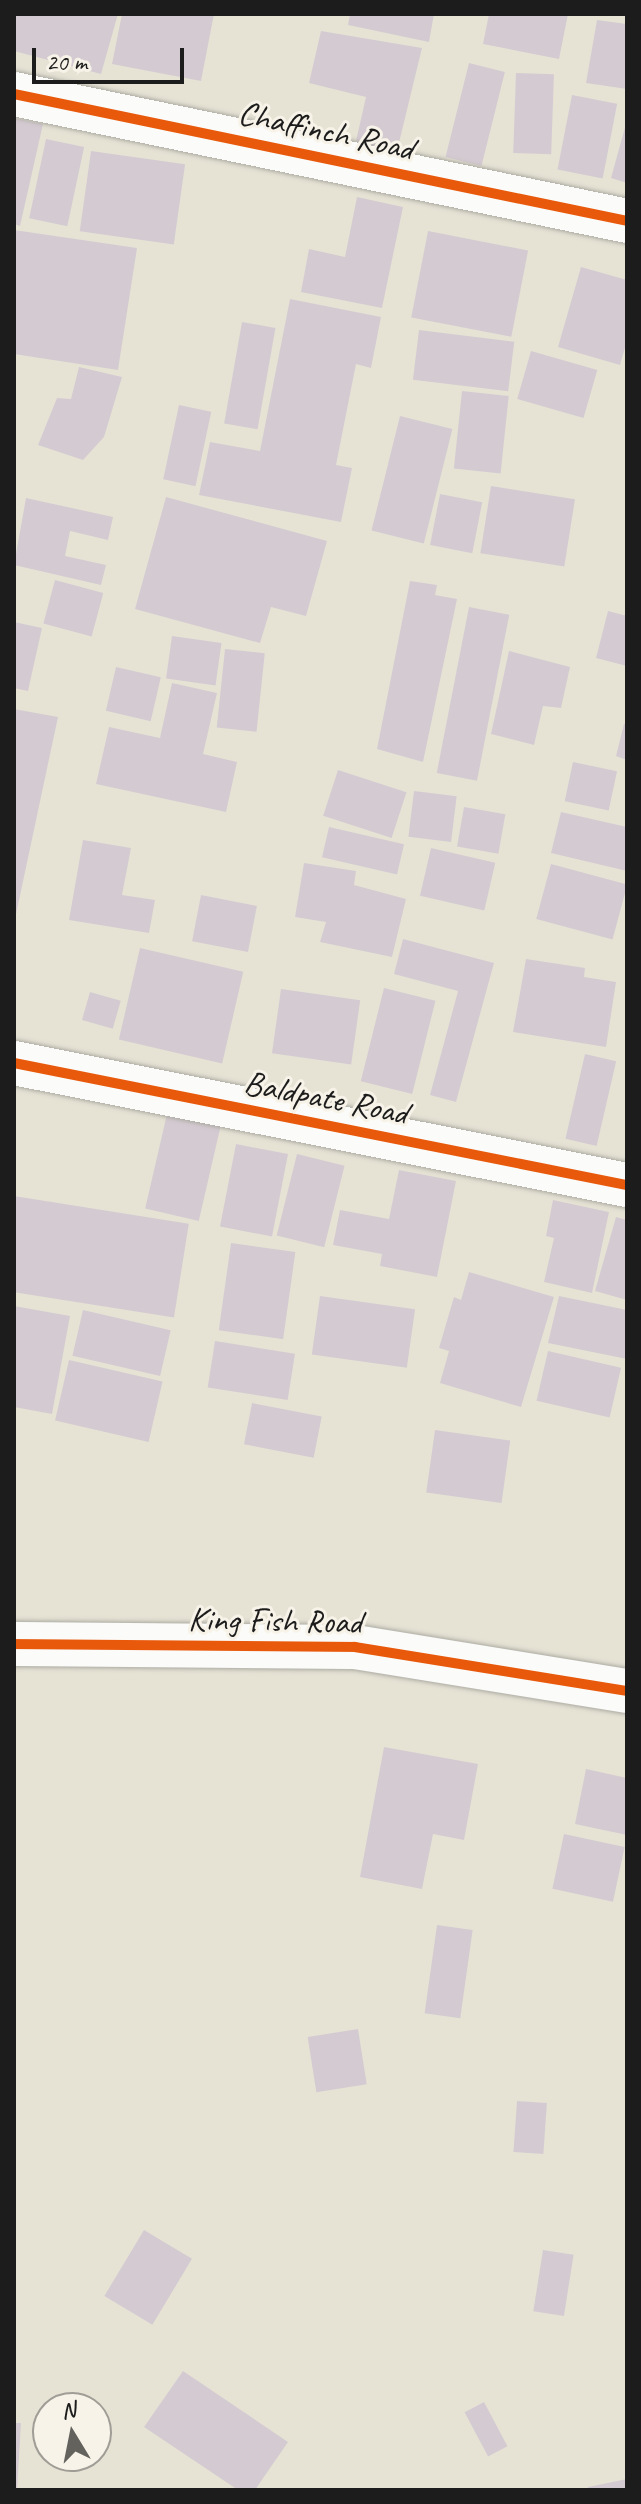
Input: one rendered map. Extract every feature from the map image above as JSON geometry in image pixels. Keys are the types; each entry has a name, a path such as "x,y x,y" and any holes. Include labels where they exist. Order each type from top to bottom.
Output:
{"street":[{"name":"Chaffinch Road","path":"14,94 627,221"},
{"name":"Baldpate Road","path":"14,1063 627,1185"},
{"name":"King Fish Road","path":"14,1644 355,1647 627,1691"}],"building":[{"path":"14,14 118,14 101,74 14,51"},
{"path":"122,14 214,14 201,81 112,64"},
{"path":"350,14 434,14 429,42 348,25"},
{"path":"489,14 568,14 559,59 483,44"},
{"path":"597,20 627,24 627,89 586,83"},
{"path":"321,31 422,48 397,151 356,141 366,97 309,83"},
{"path":"469,63 505,72 481,166 446,157"},
{"path":"516,73 554,74 551,154 513,153"},
{"path":"572,95 617,104 603,178 557,170"},
{"path":"14,118 43,124 20,226 14,224"},
{"path":"627,120 627,183 611,178"},
{"path":"46,139 84,147 67,226 29,218"},
{"path":"91,151 185,164 174,244 80,231"},
{"path":"357,197 403,207 382,308 301,292 309,249 345,257"},
{"path":"14,230 137,248 118,370 14,354"},
{"path":"428,231 528,250 511,337 411,317"},
{"path":"581,267 627,280 627,341 620,365 558,347"},
{"path":"290,299 381,317 371,368 356,364 336,465 352,468 341,522 199,495 210,442 260,451"},
{"path":"242,322 275,328 258,429 224,423"},
{"path":"419,330 514,342 508,391 413,380"},
{"path":"531,351 597,370 584,418 517,399"},
{"path":"79,367 122,377 104,437 83,460 38,445 57,398 71,399"},
{"path":"462,391 509,396 501,473 454,469"},
{"path":"179,405 211,412 195,486 163,479"},
{"path":"400,416 452,429 424,544 371,530"},
{"path":"491,486 575,499 564,566 480,553"},
{"path":"440,494 482,502 472,553 430,545"},
{"path":"166,497 327,541 306,616 271,607 260,643 135,609"},
{"path":"26,498 113,517 108,540 70,531 65,556 106,565 101,585 14,565"},
{"path":"55,580 103,593 92,636 43,623"},
{"path":"410,581 437,585 435,595 457,599 423,762 377,749"},
{"path":"469,607 509,615 477,781 437,773"},
{"path":"608,611 627,616 627,666 596,658"},
{"path":"14,622 42,628 28,691 14,688"},
{"path":"172,636 222,643 216,686 166,679"},
{"path":"225,649 265,653 257,732 217,728"},
{"path":"509,651 570,667 561,708 543,706 534,745 491,734"},
{"path":"116,667 161,677 151,721 106,711"},
{"path":"172,683 217,693 203,754 237,762 226,812 96,784 109,727 160,738"},
{"path":"14,709 58,717 15,919 14,918"},
{"path":"624,724 627,725 627,760 616,756"},
{"path":"573,762 617,771 609,810 565,801"},
{"path":"338,770 406,792 392,838 323,816"},
{"path":"414,791 457,796 451,842 408,837"},
{"path":"464,807 505,814 498,854 457,846"},
{"path":"561,812 627,827 627,871 551,853"},
{"path":"329,827 404,844 397,875 322,857"},
{"path":"83,840 131,848 122,895 155,900 149,933 69,920"},
{"path":"431,848 495,863 484,911 420,896"},
{"path":"304,863 356,871 354,885 406,899 392,957 320,942 326,922 295,917"},
{"path":"551,864 627,884 613,940 536,919"},
{"path":"201,895 257,906 248,952 192,941"},
{"path":"403,939 494,963 456,1102 430,1095 458,991 394,974"},
{"path":"140,948 243,972 222,1063 119,1040"},
{"path":"526,959 585,968 584,977 616,982 606,1047 513,1032"},
{"path":"384,988 435,1001 412,1094 361,1081"},
{"path":"281,989 360,1000 351,1065 272,1053"},
{"path":"90,992 121,1001 113,1029 82,1020"},
{"path":"585,1054 616,1061 597,1146 565,1139"},
{"path":"167,1114 221,1126 199,1221 145,1209"},
{"path":"236,1144 288,1154 272,1237 220,1226"},
{"path":"297,1154 345,1166 324,1247 277,1236"},
{"path":"399,1170 456,1181 437,1277 380,1266 382,1254 333,1245 340,1210 389,1219"},
{"path":"14,1196 189,1224 174,1318 14,1292"},
{"path":"553,1200 609,1212 592,1293 544,1282 554,1238 546,1236"},
{"path":"616,1217 627,1220 627,1300 595,1291"},
{"path":"231,1243 295,1252 283,1339 219,1330"},
{"path":"469,1272 554,1297 521,1407 440,1383 449,1351 439,1348 454,1297 461,1300"},
{"path":"320,1296 415,1309 407,1368 312,1354"},
{"path":"559,1296 627,1310 627,1359 548,1343"},
{"path":"14,1306 70,1316 52,1414 14,1407"},
{"path":"83,1310 171,1330 160,1376 72,1356"},
{"path":"215,1341 295,1354 288,1400 208,1387"},
{"path":"548,1351 621,1368 610,1418 537,1401"},
{"path":"69,1360 163,1382 149,1442 55,1420"},
{"path":"252,1403 322,1417 314,1458 244,1444"},
{"path":"435,1430 510,1441 501,1503 426,1492"},
{"path":"384,1747 478,1764 464,1840 433,1834 422,1889 360,1877"},
{"path":"586,1769 627,1778 627,1835 575,1824"},
{"path":"564,1834 625,1847 613,1902 552,1889"},
{"path":"437,1925 473,1930 460,2018 425,2013"},
{"path":"358,2029 367,2084 316,2092 308,2037"},
{"path":"517,2101 547,2103 543,2154 513,2152"},
{"path":"144,2230 192,2259 152,2325 104,2296"},
{"path":"543,2250 574,2255 564,2316 533,2311"},
{"path":"183,2371 288,2442 255,2490 238,2490 144,2427"},
{"path":"484,2402 507,2446 488,2456 465,2412"},
{"path":"14,2423 21,2423 17,2490 14,2490"},
{"path":"627,2479 627,2490 588,2490 588,2487"}],"cycle path":[{"path":"14,94 627,221"},
{"path":"14,1063 627,1185"},
{"path":"14,1644 355,1647 627,1691"}]}
